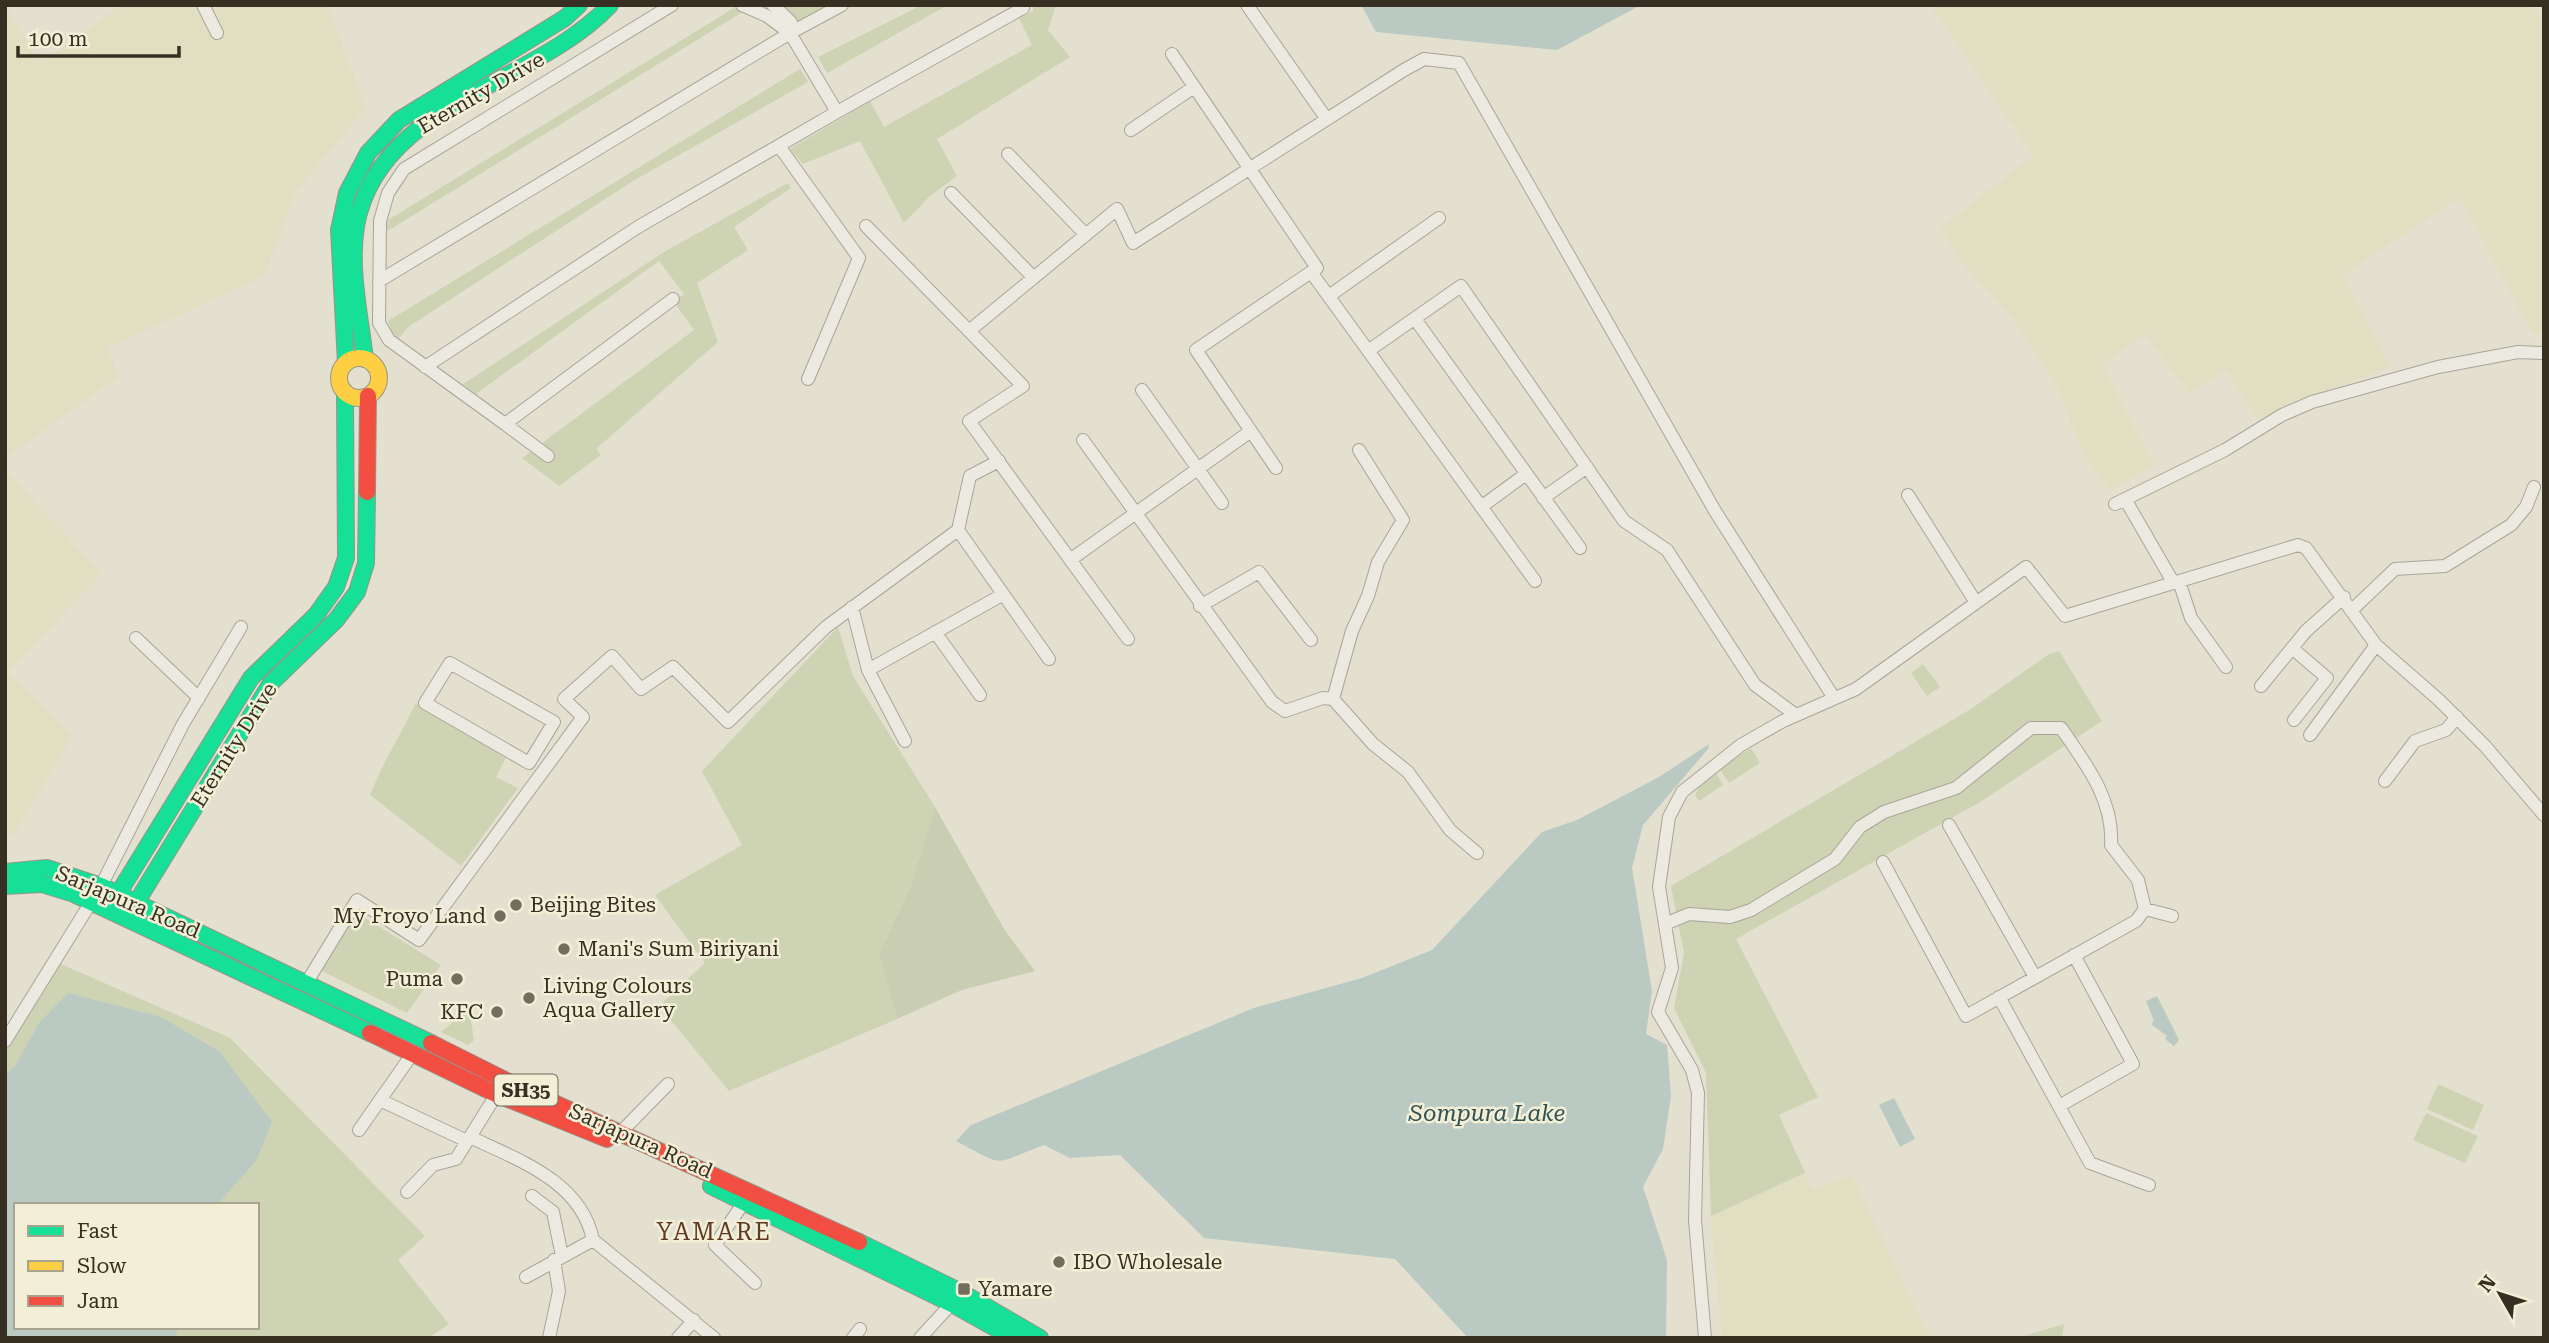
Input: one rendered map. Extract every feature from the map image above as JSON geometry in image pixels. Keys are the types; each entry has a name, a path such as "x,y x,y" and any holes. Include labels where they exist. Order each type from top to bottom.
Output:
{"main road":[{"name":"Eternity Drive","path":"118,894 251,678 316,615 337,587 346,558 345,392 339,374 346,363 339,273 339,230 347,192 368,153 399,120 565,19 579,5"},
{"name":"Eternity Drive","path":"136,902 271,683 336,620 356,592 366,563 368,396 377,386 379,374 365,359 356,278 356,225 366,190 386,156 415,130 570,41 610,5"},
{"path":"346,363 365,359"},
{"path":"345,392 356,398 368,396"},
{"name":"Sarjapura Road","path":"5,872 47,868 101,886 136,902 506,1080 801,1213 956,1298 1013,1338"},
{"name":"Sarjapura Road","path":"5,886 42,884 91,902 496,1094 619,1143 1040,1338"}],"street":[{"path":"203,5 217,33"},
{"path":"548,456 425,367 382,332 379,231 384,202 392,184 411,162 672,5"},
{"path":"742,5 766,16 790,33 837,112"},
{"path":"773,5 791,22 790,33"},
{"path":"379,281 790,33 842,5"},
{"path":"1247,5 1326,118"},
{"path":"425,367 638,227 1023,8"},
{"path":"1172,54 1317,268 1196,350 1276,468"},
{"path":"969,331 1117,209 1133,243 1326,118 1424,59 1459,63 1715,511 1834,698"},
{"path":"1131,130 1195,87"},
{"path":"779,146 859,258 808,379"},
{"path":"1008,154 1086,235"},
{"path":"951,193 1034,278"},
{"path":"1329,296 1439,218"},
{"path":"866,226 1023,386 969,421 1128,639"},
{"path":"1311,272 1535,581"},
{"path":"1368,351 1461,286 1624,521 1667,550 1755,685 1796,715"},
{"path":"505,424 673,299"},
{"path":"1415,318 1580,548"},
{"path":"2226,667 2191,618 2176,582 2120,502 2225,450 2282,415 2312,402 2438,367 2518,352 2544,353"},
{"path":"1142,390 1222,503"},
{"path":"1070,560 1251,431"},
{"path":"1083,440 1200,606 1272,702 1285,711 1323,698 1333,699 1373,744 1408,772 1450,830 1477,853"},
{"path":"1333,699 1352,631 1368,596 1378,562 1403,520 1359,450"},
{"path":"307,982 357,900 419,940 583,717 564,699 612,656 641,689 673,667 728,722 826,627 958,530 970,476 999,461"},
{"path":"1543,498 1587,467"},
{"path":"1481,507 1526,474"},
{"path":"2353,609 2395,569 2445,566 2511,525 2526,507 2534,487"},
{"path":"1908,495 1975,601"},
{"path":"958,530 1049,659"},
{"path":"1705,1338 1695,1220 1698,1093 1692,1070 1658,1012 1672,968 1659,887 1669,817 1682,792 1741,745 1796,715 1856,689 1975,601 2026,567 2065,616 2298,545 2306,548 2353,609 2376,645 2457,717 2506,768 2544,815"},
{"path":"1200,606 1259,572 1311,640"},
{"path":"868,670 1002,595"},
{"path":"2261,686 2306,631 2344,597"},
{"path":"852,607 868,670 905,741"},
{"path":"5,1041 101,886 199,698 241,627"},
{"path":"935,632 980,695"},
{"path":"136,638 199,698"},
{"path":"2310,735 2376,645"},
{"path":"2292,648 2327,678 2294,720"},
{"path":"450,663 554,722 544,742 529,764 425,703 450,663"},
{"path":"2385,780 2415,741 2446,730 2457,717"},
{"path":"1665,924 1689,914 1730,917 1751,910 1835,859 1860,827 1884,812 1956,788 2031,728 2061,728 2082,758 2107,803 2112,825 2111,845 2138,880 2145,909"},
{"path":"544,742 558,751"},
{"path":"1949,825 2035,977"},
{"path":"1883,862 1966,1016 2136,921 2145,909"},
{"path":"2145,909 2172,916"},
{"path":"2059,1106 2133,1064 2074,955"},
{"path":"2000,997 2090,1163 2149,1185"},
{"path":"359,1130 414,1053"},
{"path":"407,1192 433,1165 456,1159 506,1080"},
{"path":"622,1131 667,1084"},
{"path":"380,1100 537,1170 568,1192 589,1220 593,1240 714,1338"},
{"path":"532,1196 554,1212 559,1291 549,1338"},
{"path":"744,1202 715,1245 755,1283"},
{"path":"526,1277 593,1240"},
{"path":"920,1338 956,1298"},
{"path":"678,1338 694,1321"}],"shaded area":[{"path":"5,5 40,62 122,5 327,5 366,108 297,190 264,276 108,348 118,377 5,459"},
{"path":"1930,5 2531,5 2544,23 2544,333 2532,333 2460,198 2343,275 2390,366 2258,420 2226,370 2189,393 2145,334 2102,364 2154,465 2110,491 2082,452 2059,390 2011,316 1959,259 1941,228 2033,155"},
{"path":"5,470 102,573 8,672 73,735 13,836 5,828"},
{"path":"1805,1174 1813,1189 1852,1175 1930,1338 1722,1338 1711,1216"}],"green space":[{"path":"784,5 830,5 798,22"},
{"path":"922,5 948,5 827,73 818,57"},
{"path":"1034,5 1056,5 1048,30 1070,57 937,139 957,176 930,196 904,223 860,141 803,164 790,149 870,101 884,127 1032,45 1019,18 1033,11"},
{"path":"734,8 744,11 386,232 388,220"},
{"path":"800,69 808,82 633,181 408,327 399,338 391,332 388,321"},
{"path":"788,183 791,188 734,227 748,250 697,283 718,342 596,449 601,455 559,486 522,458 694,330 674,302 684,294 659,261 476,394 463,384 664,252"},
{"path":"838,627 853,676 935,807 910,888 879,954 897,1019 729,1091 659,1006 705,963 655,895 742,845 702,771"},
{"path":"2059,651 2102,721 1980,802 1736,939 1818,1097 1779,1115 1805,1173 1711,1216 1706,1073 1674,1008 1684,953 1671,886 1971,709 2049,654"},
{"path":"1923,664 1940,687 1927,696 1911,673"},
{"path":"416,703 507,755 496,777 518,788 461,866 370,795"},
{"path":"1751,748 1760,763 1729,783 1719,768"},
{"path":"1716,773 1723,785 1699,801 1695,795 1702,782"},
{"path":"935,807 1004,929 1035,971 962,990 897,1019 879,954 910,888"},
{"path":"357,913 441,965 407,1013 322,971"},
{"path":"56,962 230,1038 425,1236 398,1260 449,1324 428,1338 5,1338 5,1047"},
{"path":"469,1009 474,1040 468,1045 441,1032"},
{"path":"2438,1084 2484,1105 2473,1130 2427,1109"},
{"path":"2426,1113 2478,1136 2465,1163 2413,1140"},
{"path":"2064,1324 2062,1338 2017,1338"}],"water":[{"path":"1361,5 1641,5 1557,50 1376,32"},
{"name":"Sompura Lake","path":"1709,744 1708,749 1643,825 1632,868 1652,991 1646,1034 1667,1045 1671,1096 1663,1149 1643,1187 1667,1260 1666,1338 1468,1338 1395,1259 1204,1238 1120,1155 1070,1158 1044,1145 999,1161 956,1141 971,1125 1254,1008 1362,978 1432,950 1542,832 1577,820 1659,777"},
{"path":"68,993 161,1017 220,1052 272,1122 256,1161 219,1203 14,1203 14,1329 177,1329 176,1338 5,1338 5,1075 15,1066 39,1023"},
{"path":"2157,996 2179,1040 2174,1046 2165,1039 2167,1036 2151,1024 2154,1021 2146,1001"},
{"path":"1894,1098 1915,1139 1900,1147 1879,1105"}],"traffic: fast":[{"path":"346,363 339,230 347,193 368,153 399,120 565,18 579,5"},
{"path":"365,359 356,292 354,242 356,226 370,184 394,151 426,123 463,99 542,56 578,32 610,5"},
{"path":"118,894 251,678 316,615 336,587 346,558 345,392"},
{"path":"136,903 271,683 336,620 357,592 366,563 367,492"},
{"path":"5,872 47,868 101,886 431,1043"},
{"path":"5,886 42,884 74,894 370,1033"},
{"path":"711,1186 952,1304 1013,1338"},
{"path":"859,1242 961,1292 1040,1338"}],"traffic: slow":[{"path":"359,358 373,364 379,378 373,392 359,398 345,392 339,378 345,364 359,358"}],"traffic: jam":[{"path":"367,492 368,396"},
{"path":"370,1033 496,1094 607,1139"},
{"path":"431,1043 519,1087 859,1242"}],"place":[{"name":"Beijing Bites","path":"516,905"},
{"name":"My Froyo Land","path":"500,916"},
{"name":"Mani's Sum Biriyani","path":"564,949"},
{"name":"Puma","path":"457,979"},
{"name":"Living Colours Aqua Gallery","path":"529,998"},
{"name":"KFC","path":"497,1012"},
{"name":"IBO Wholesale","path":"1059,1262"},
{"name":"Yamare","path":"964,1289"}],"district":[{"name":"YAMARE","path":"714,1232"}]}
